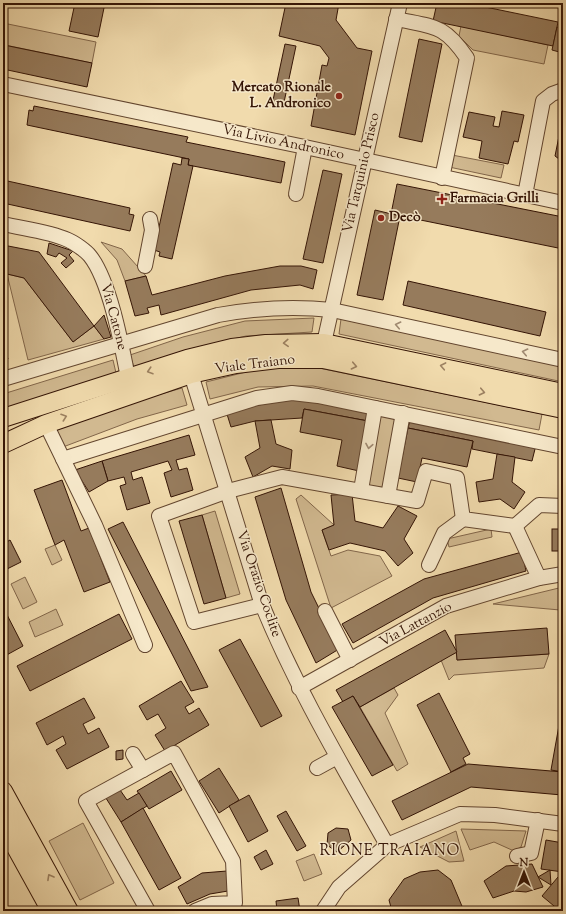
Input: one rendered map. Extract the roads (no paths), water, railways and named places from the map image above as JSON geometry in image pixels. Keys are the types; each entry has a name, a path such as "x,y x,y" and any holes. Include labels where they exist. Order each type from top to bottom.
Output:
{"main road":[{"name":"Viale Traiano","path":"324,351 563,409"},
{"name":"Viale Traiano","path":"3,418 129,386 189,367 236,364 324,351 563,393"},
{"name":"Viale Traiano","path":"3,444 129,386"},
{"path":"3,791 69,911"},
{"path":"3,824 51,911"}],"street":[{"name":"Via Tarquinio Prisco","path":"324,351 400,3"},
{"path":"396,19 431,26 444,31 455,40 467,58 442,178"},
{"name":"Via Livio Andronico","path":"3,84 305,147 563,204"},
{"path":"525,195 543,102 552,94 563,90"},
{"path":"296,194 305,147"},
{"path":"145,266 152,230 150,220"},
{"name":"Via Catone","path":"3,224 51,234 70,241 90,256 104,280 121,343 129,386"},
{"path":"3,379 218,315 251,309 307,308 332,310 563,360"},
{"name":"Via Orazio Coclite","path":"189,367 262,605 271,628 300,688 386,845"},
{"path":"63,459 258,398 292,393 318,396 563,447"},
{"path":"361,490 375,408"},
{"path":"388,496 403,413"},
{"path":"46,424 95,525 145,645"},
{"path":"262,605 194,622 159,516 228,491 282,477 417,501 426,471 457,478 463,519"},
{"path":"429,565 444,533 463,519 515,526 539,505 563,506"},
{"path":"515,526 539,578"},
{"name":"Via Lattanzio","path":"300,688 446,606 539,578 563,574"},
{"path":"325,611 350,660"},
{"path":"148,911 86,801 174,753 233,861 235,903 212,904 195,911"},
{"path":"133,754 143,770"},
{"path":"317,768 337,757"},
{"path":"323,911 339,886 386,845 460,814 495,815 563,824"},
{"path":"517,856 531,853 538,820"}],"place":[{"name":"Mercato Rionale L. Andronico","path":"339,96"},
{"name":"Farmacia Grilli","path":"442,199"},
{"name":"Decò","path":"381,218"}],"district":[{"name":"RIONE TRAIANO","path":"390,851"}]}
